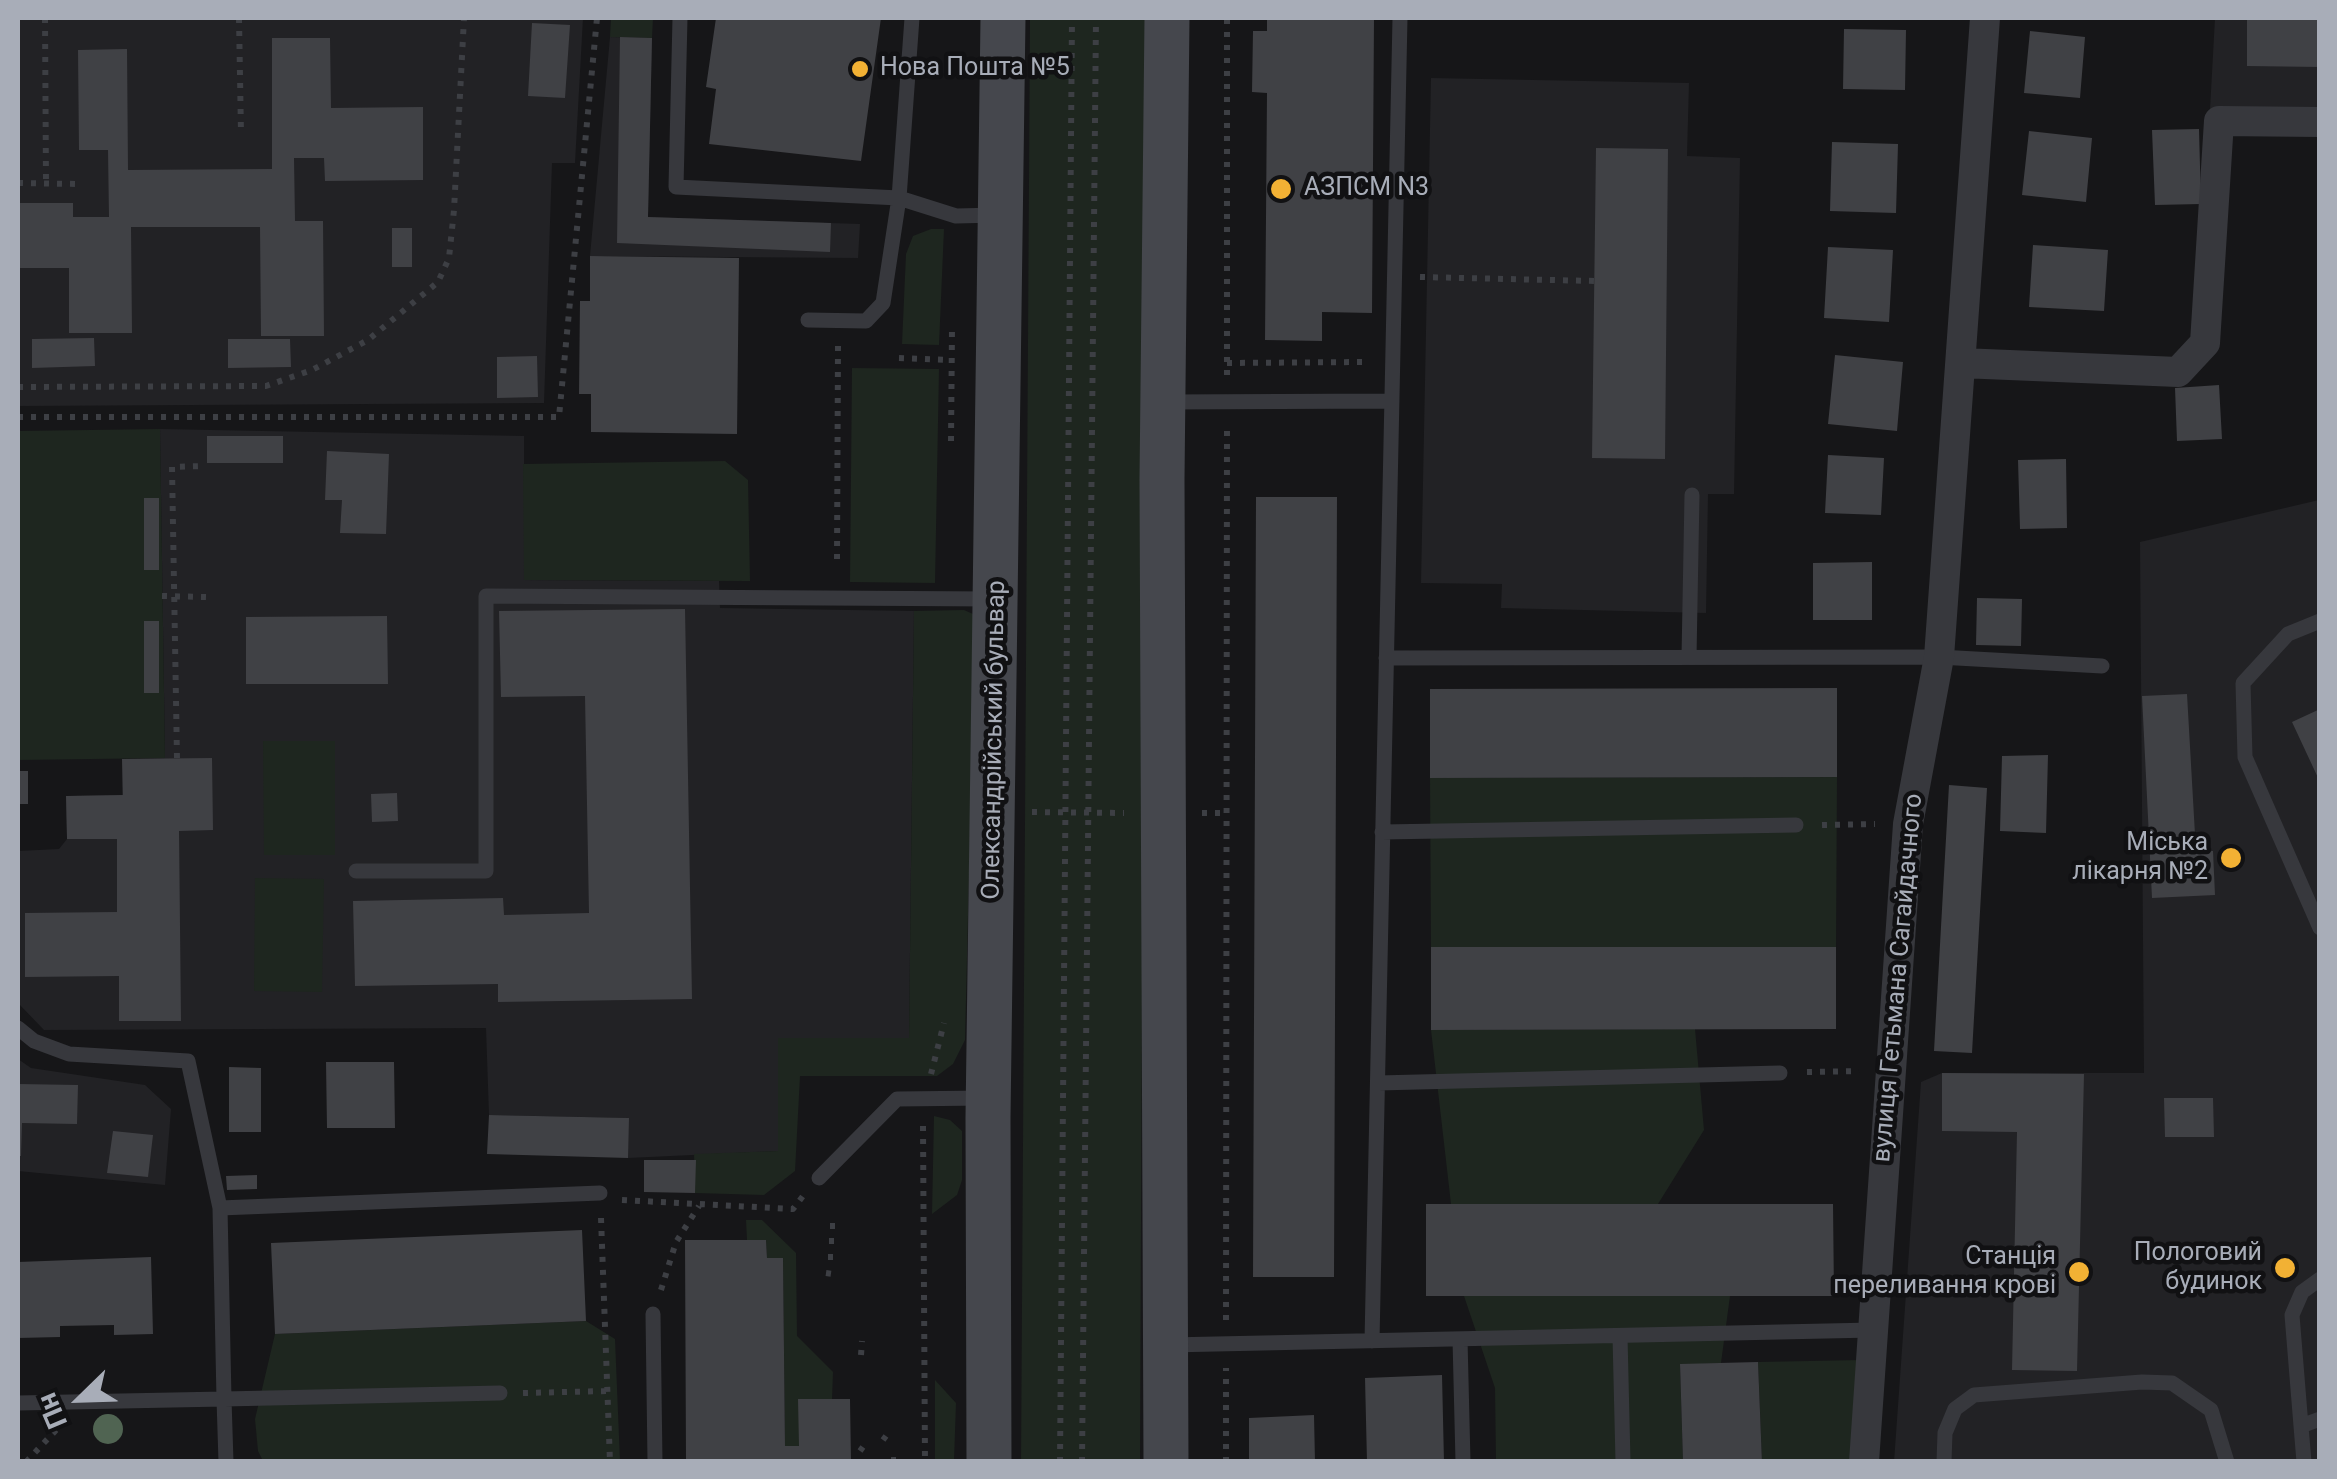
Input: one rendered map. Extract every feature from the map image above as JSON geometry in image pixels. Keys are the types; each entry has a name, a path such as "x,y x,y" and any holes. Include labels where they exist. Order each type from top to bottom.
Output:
{"main road":[{"name":"Олександрійський бульвар","path":"989,1462 988,1098 998,599 1003,18"},
{"path":"1166,1462 1162,402 1167,18"}],"street":[{"name":"вулиця Гетьмана Сагайдачного","path":"1864,1462 1908,824 1940,657 1985,18"},
{"path":"1961,363 2178,372 2204,343 2219,121 2320,122"}],"lane":[{"path":"680,18 676,187 899,198 956,216 1001,215"},
{"path":"808,320 866,320 883,302 899,198 912,18"},
{"path":"1372,1341 1400,18"},
{"path":"1162,402 1392,400"},
{"path":"1688,657 1692,494"},
{"path":"356,871 486,871 486,596 998,599"},
{"path":"2320,621 2288,634 2243,682 2245,756 2320,928"},
{"path":"1386,658 1940,657 2102,666"},
{"path":"1382,832 1796,826"},
{"path":"18,1028 34,1042 69,1054 188,1060 220,1208 226,1462"},
{"path":"1378,1083 1780,1073"},
{"path":"818,1178 896,1099 988,1098"},
{"path":"220,1208 600,1194"},
{"path":"2304,1462 2292,1315 2302,1292 2320,1279"},
{"path":"653,1314 655,1462"},
{"path":"1165,1345 1873,1330"},
{"path":"1620,1336 1623,1462"},
{"path":"1460,1339 1463,1462"},
{"path":"1944,1462 1945,1433 1956,1408 1974,1395 2142,1382 2172,1383 2211,1410 2227,1462"},
{"path":"18,1403 500,1393"},
{"path":"2300,1426 2320,1419"}],"path":[{"path":"45,18 46,184"},
{"path":"239,18 241,133"},
{"path":"18,387 266,386 312,370 368,340 424,294 438,282 449,258 464,18"},
{"path":"18,417 559,417 597,18"},
{"path":"1060,1462 1072,18"},
{"path":"1082,1462 1096,18"},
{"path":"1226,1462 1227,18"},
{"path":"18,183 78,184"},
{"path":"1394,277 1594,281"},
{"path":"837,560 838,320"},
{"path":"900,358 952,360"},
{"path":"1227,363 1378,362"},
{"path":"177,758 172,466 206,466"},
{"path":"162,596 206,596"},
{"path":"995,812 1227,812"},
{"path":"1796,826 1908,824"},
{"path":"1780,1073 1889,1070"},
{"path":"924,1462 921,1220 926,1096"},
{"path":"610,1462 600,1194 633,1203 793,1208 805,1194"},
{"path":"653,1314 676,1242 700,1205"},
{"path":"862,1340 862,1356"},
{"path":"500,1393 607,1392"},
{"path":"883,1440 889,1432"},
{"path":"18,1456 30,1462"},
{"path":"891,1460 901,1460"}],"shaded area":[{"path":"18,18 583,18 575,163 552,163 544,403 18,406"},
{"path":"611,18 653,18 652,38 610,37"},
{"path":"1030,18 1146,18 1140,1461 1021,1462"},
{"path":"2215,18 2319,18 2319,134 2209,128"},
{"path":"610,37 652,38 648,217 860,224 858,258 590,256"},
{"path":"1431,78 1689,83 1687,156 1740,158 1734,494 1708,494 1706,613 1501,608 1502,584 1421,583"},
{"path":"944,229 939,345 902,344 906,254 913,236"},
{"path":"852,368 939,369 935,583 850,582"},
{"path":"160,429 524,436 524,580 719,581 720,608 914,611 909,1038 778,1038 778,1151 628,1158 628,1118 489,1115 486,1028 44,1030 18,1003 18,851 59,849 67,839 66,796 122,795 122,759 165,758"},
{"path":"160,429 165,758 18,760 18,431"},
{"path":"725,461 748,480 750,581 524,580 523,464"},
{"path":"2319,500 2319,1461 1894,1462 1921,1082 1942,1073 2144,1073 2140,542"},
{"path":"964,610 973,614 975,623 965,1040 953,1064 937,1076 800,1076 795,1171 764,1195 695,1193 694,1154 778,1151 778,1038 909,1038 914,611"},
{"path":"263,741 335,741 335,855 264,855"},
{"path":"1837,777 1836,947 1431,947 1430,778"},
{"path":"255,878 324,879 322,992 254,991"},
{"path":"1695,1029 1704,1130 1658,1204 1451,1204 1431,1030"},
{"path":"18,1059 31,1068 145,1085 171,1109 165,1185 18,1171"},
{"path":"934,1116 950,1120 962,1131 962,1180 957,1195 932,1214"},
{"path":"746,1220 762,1220 796,1253 797,1336 833,1372 832,1400 799,1446 785,1446 783,1258 767,1258 766,1240 747,1240"},
{"path":"1464,1296 1730,1296 1721,1363 1680,1365 1683,1461 1496,1461 1495,1388"},
{"path":"586,1321 615,1339 620,1461 263,1461 258,1451 255,1419 275,1334"},
{"path":"1861,1360 1853,1461 1762,1461 1758,1362"},
{"path":"935,1380 956,1403 954,1461 935,1461"}],"building":[{"path":"716,18 881,18 861,161 709,144 716,89 706,87"},
{"path":"1267,18 1374,18 1372,313 1322,312 1322,341 1265,340 1267,93 1252,92 1253,31 1267,31"},
{"path":"2247,18 2320,18 2320,67 2247,66"},
{"path":"532,23 570,25 565,98 528,96"},
{"path":"1844,29 1906,30 1905,90 1843,89"},
{"path":"2030,31 2085,37 2080,98 2024,93"},
{"path":"620,37 652,38 648,217 831,223 830,252 617,243"},
{"path":"272,38 330,38 331,108 423,107 423,180 325,181 324,158 294,158 295,221 323,221 324,336 261,336 260,227 131,227 132,333 69,333 69,268 18,268 18,203 73,203 73,217 109,217 108,150 79,150 78,50 127,49 128,170 272,169"},
{"path":"2199,129 2201,204 2155,205 2152,130"},
{"path":"2029,131 2092,138 2086,202 2022,195"},
{"path":"1832,142 1898,144 1896,213 1830,211"},
{"path":"1596,148 1668,149 1665,459 1592,458"},
{"path":"392,228 412,228 412,267 392,267"},
{"path":"2033,245 2108,250 2104,311 2029,307"},
{"path":"1828,247 1893,250 1889,322 1824,318"},
{"path":"590,256 739,258 737,434 591,432 591,394 579,394 580,301 590,301"},
{"path":"94,338 95,366 32,368 32,339"},
{"path":"228,339 290,339 291,367 228,368"},
{"path":"1835,355 1903,362 1897,431 1828,424"},
{"path":"537,356 538,397 497,398 497,357"},
{"path":"2219,385 2222,439 2177,441 2175,388"},
{"path":"207,436 283,436 283,463 207,463"},
{"path":"327,451 389,454 386,534 340,533 342,500 325,500"},
{"path":"1828,455 1884,458 1881,515 1825,513"},
{"path":"2066,459 2067,528 2020,529 2018,460"},
{"path":"1256,497 1337,497 1334,1277 1253,1277"},
{"path":"144,498 159,498 159,570 144,570"},
{"path":"1872,562 1872,620 1813,620 1813,563"},
{"path":"1977,598 2022,599 2021,646 1976,645"},
{"path":"685,609 692,999 498,1002 498,984 355,986 353,901 503,898 504,915 589,913 585,696 501,697 499,611"},
{"path":"387,616 388,684 246,684 246,617"},
{"path":"144,621 159,621 159,693 144,693"},
{"path":"1837,688 1837,777 1430,778 1430,689"},
{"path":"2187,694 2196,852 2213,851 2215,895 2152,898 2142,696"},
{"path":"2320,709 2320,782 2292,722"},
{"path":"2048,755 2046,833 2000,831 2002,756"},
{"path":"212,758 213,830 179,831 181,1021 119,1021 119,976 25,977 25,913 117,912 117,839 67,839 66,796 123,795 122,759"},
{"path":"18,771 28,771 28,804 18,804"},
{"path":"1949,785 1987,788 1972,1053 1934,1051"},
{"path":"397,793 398,821 372,822 371,794"},
{"path":"1431,947 1836,947 1836,1029 1431,1030"},
{"path":"326,1062 394,1062 395,1128 327,1128"},
{"path":"229,1067 261,1068 261,1132 229,1132"},
{"path":"1942,1073 2084,1074 2077,1371 2012,1370 2017,1132 1942,1131"},
{"path":"18,1084 78,1085 77,1124 22,1123 21,1156 18,1156"},
{"path":"2164,1098 2213,1098 2214,1137 2165,1137"},
{"path":"489,1115 629,1118 628,1158 487,1154"},
{"path":"113,1131 153,1135 148,1177 107,1173"},
{"path":"644,1160 696,1160 695,1193 644,1192"},
{"path":"257,1175 257,1189 227,1190 226,1176"},
{"path":"1426,1204 1833,1204 1834,1296 1426,1296"},
{"path":"582,1230 586,1321 275,1334 271,1243"},
{"path":"685,1240 766,1240 767,1258 783,1258 785,1446 799,1446 798,1399 850,1399 851,1462 686,1462"},
{"path":"151,1257 153,1334 114,1335 114,1325 60,1326 60,1337 18,1338 18,1262"},
{"path":"1758,1362 1762,1462 1683,1462 1680,1364"},
{"path":"1442,1375 1444,1462 1367,1462 1365,1378"},
{"path":"1314,1415 1315,1462 1249,1462 1249,1418"}],"place":[{"name":"Нова Пошта №5","path":"860,69"},
{"name":"АЗПСМ N3","path":"1281,189"},
{"name":"Міська лікарня №2","path":"2231,858"},
{"name":"Пологовий будинок","path":"2285,1268"},
{"name":"Станція переливання крові","path":"2079,1272"}]}
